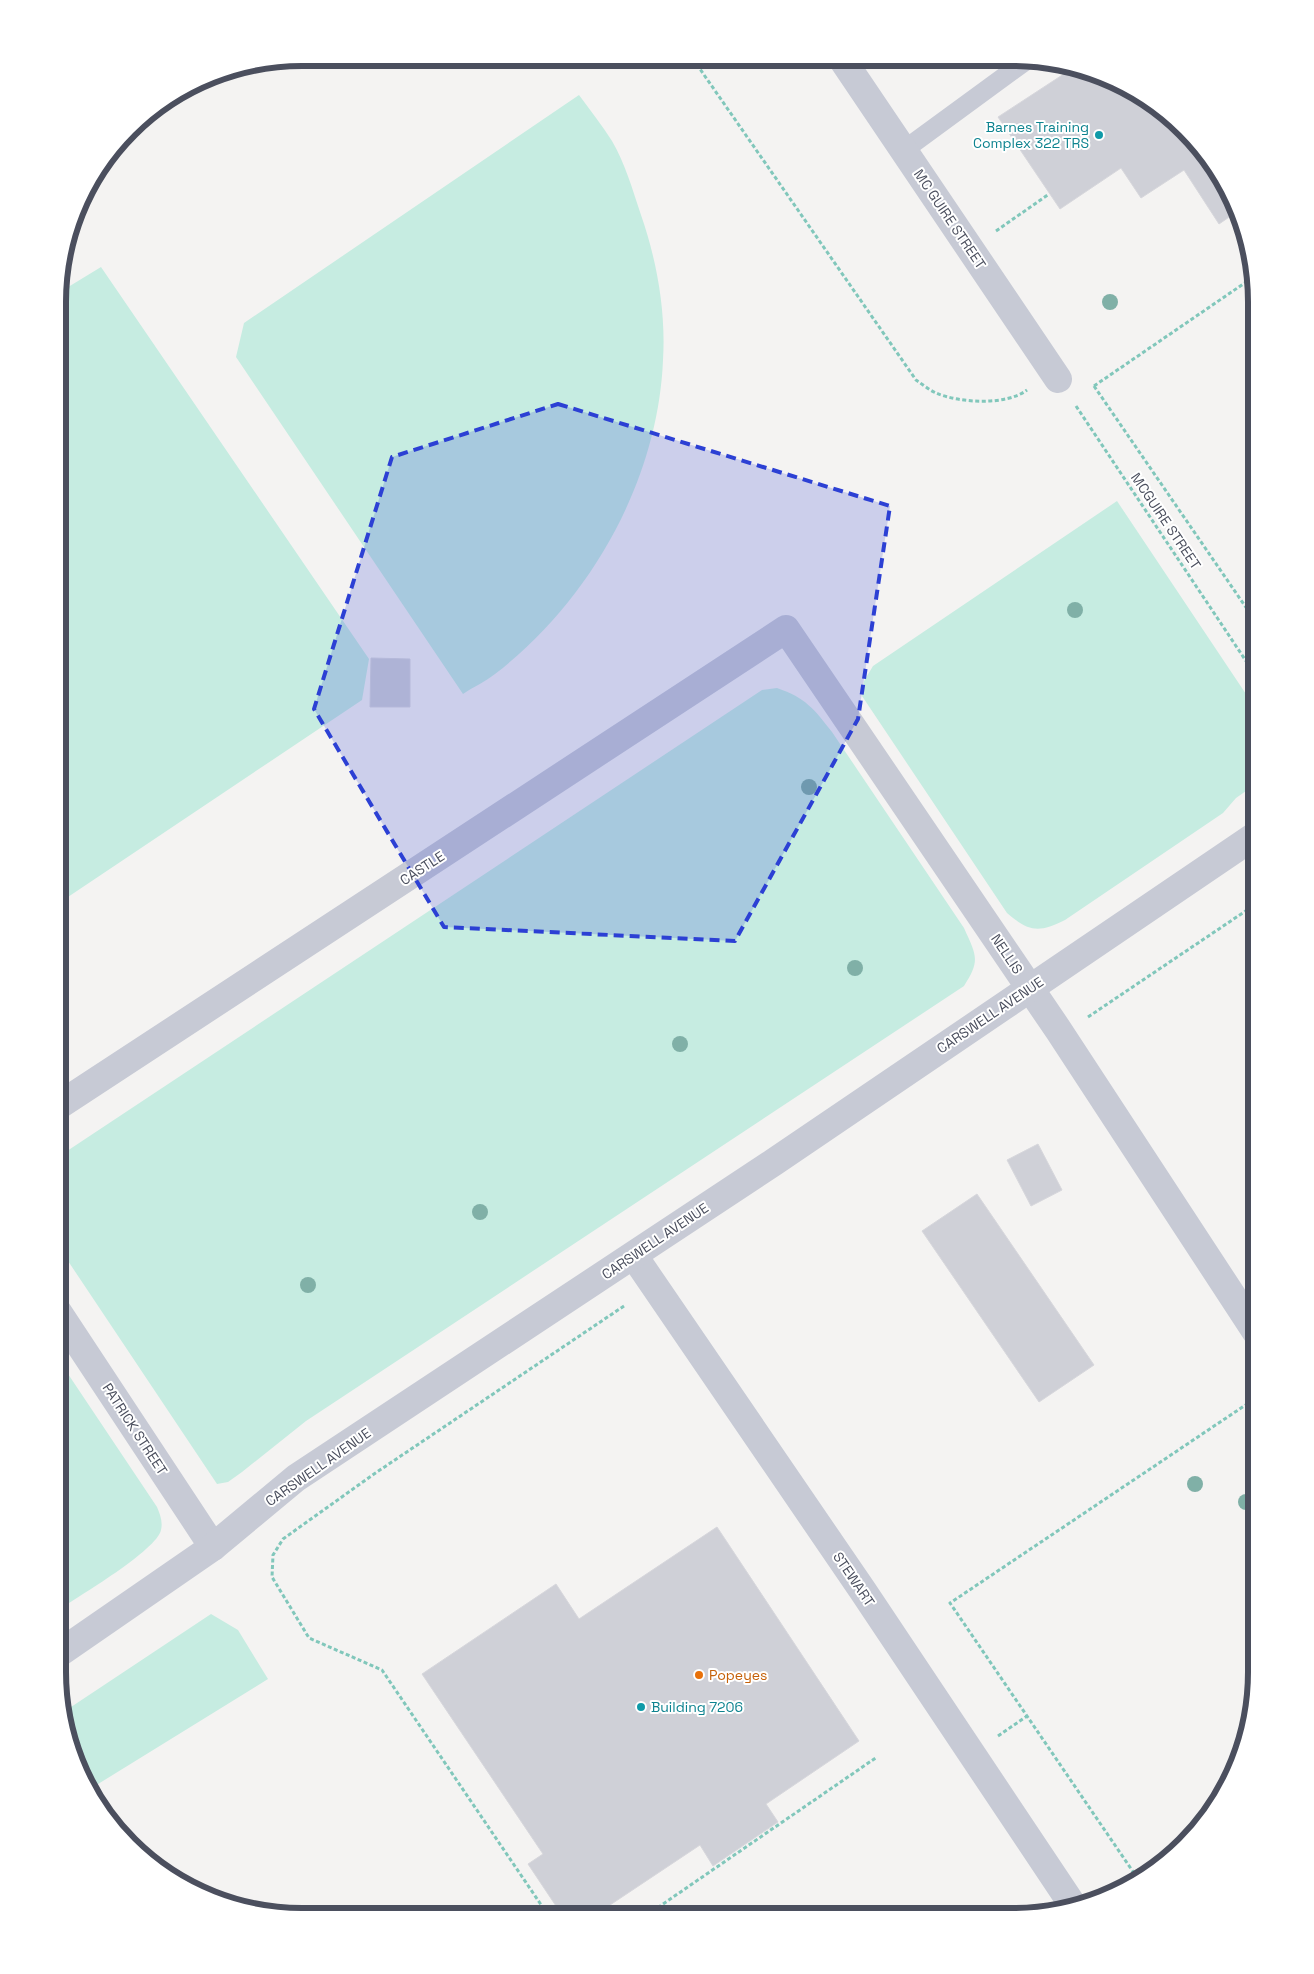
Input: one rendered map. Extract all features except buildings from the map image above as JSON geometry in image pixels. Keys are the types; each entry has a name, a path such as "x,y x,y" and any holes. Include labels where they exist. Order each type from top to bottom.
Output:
{"street":[{"name":"MC GUIRE STREET","path":"847,66 1056,376"},
{"name":"NELLIS","path":"786,629 1030,988 1248,1320"},
{"name":"CASTLE","path":"66,1101 786,629"},
{"name":"CARSWELL AVENUE","path":"66,1648 212,1546 296,1478 634,1256 1248,840"},
{"name":"STEWART","path":"634,1256 863,1591 1070,1901"},
{"name":"PATRICK STREET","path":"66,1324 212,1546"}],"lane":[{"path":"904,150 1018,66"}],"path":[{"path":"698,66 916,380 937,393 964,400 993,402 1022,394 1056,376"},
{"path":"993,234 1049,194"},
{"path":"1094,386 1247,282"},
{"name":"MCGUIRE STREET","path":"1056,376 1248,664"},
{"path":"1089,379 1248,610"},
{"path":"1086,1018 1248,909"},
{"path":"543,1908 382,1670 309,1638 272,1577 273,1556 283,1539 366,1479 624,1306"},
{"path":"1134,1873 950,1603 1248,1403"},
{"path":"659,1908 877,1757"}],"highlighted area":[{"path":"558,404 890,506 858,719 735,941 444,927 314,709 392,457"}],"green space":[{"path":"579,95 608,135 621,158 652,250 662,305 664,342 658,405 648,450 633,493 613,535 589,574 561,611 529,645 491,677 463,694 236,357 244,323"},
{"path":"101,267 369,659 362,700 66,898 66,303 67,288"},
{"path":"1117,501 1248,697 1248,790 1236,798 1223,813 1065,920 1041,929 1028,927 1007,913 862,696 864,681 873,666"},
{"path":"777,688 802,700 809,705 832,732 964,928 974,951 975,963 964,986 306,1421 228,1482 217,1484 66,1258 66,1152 762,690"},
{"path":"66,1371 157,1507 162,1524 156,1539 146,1549 66,1605"},
{"path":"211,1614 238,1630 268,1679 96,1785 84,1762 74,1733 69,1708"}],"place":[{"name":"Barnes Training Complex 322 TRS","path":"1099,135"},
{"name":"Popeyes","path":"699,1675"},
{"name":"Building 7206","path":"641,1707"}]}
